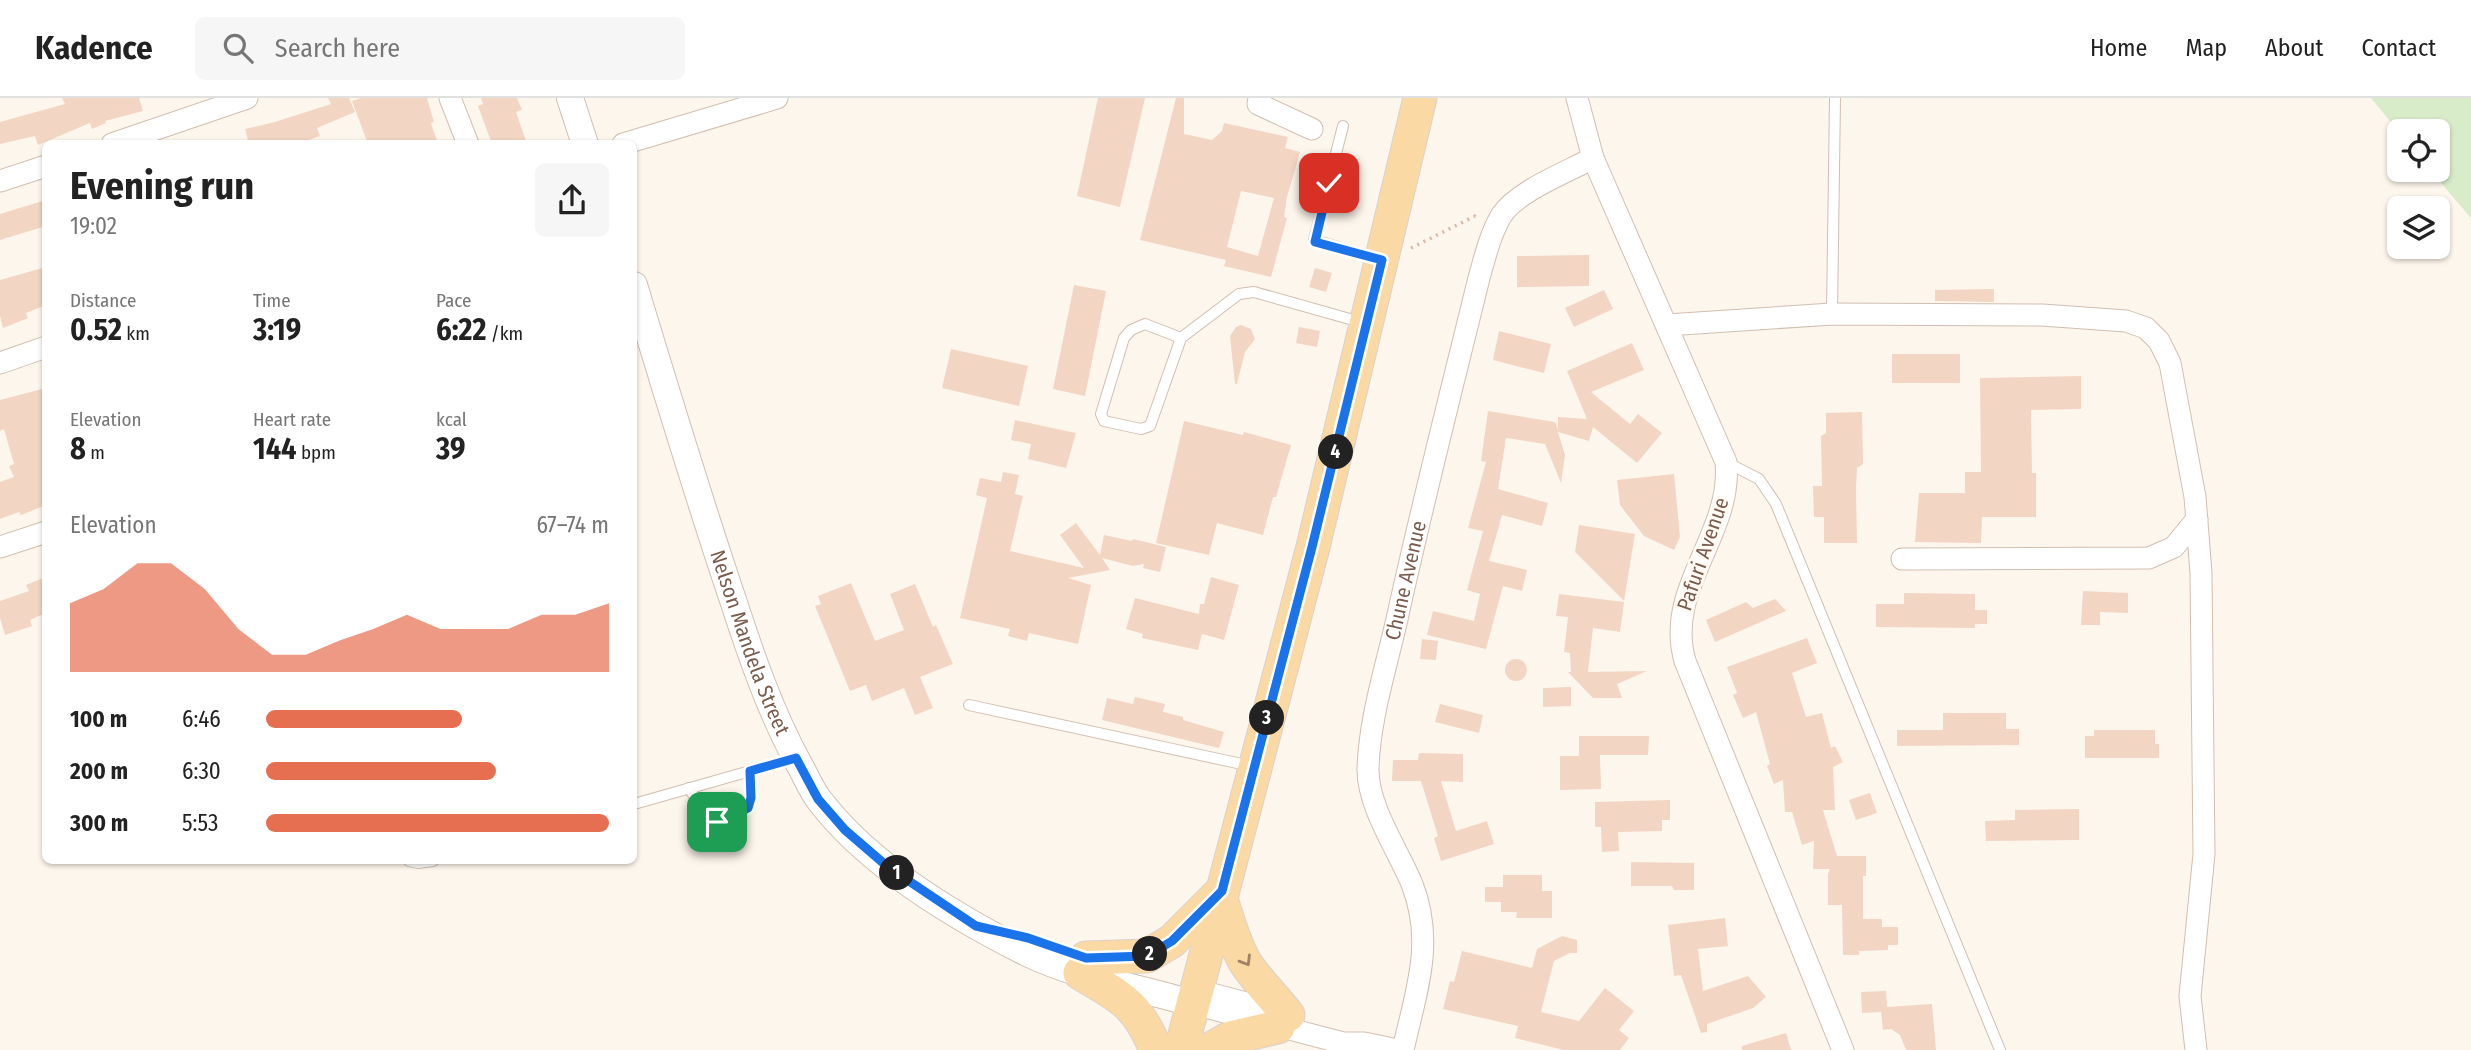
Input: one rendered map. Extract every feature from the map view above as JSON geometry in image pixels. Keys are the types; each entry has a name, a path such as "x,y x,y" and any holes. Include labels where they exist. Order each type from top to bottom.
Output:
{"main road":[{"path":"1181,1050 1367,324 1392,256 1420,98"},
{"path":"1083,966 1147,956 1180,934 1221,895"},
{"path":"1209,1050 1230,1038 1283,1021 1238,947 1221,895"},
{"path":"1083,966 1139,1014 1156,1050"}],"street":[{"path":"124,140 247,98"},
{"path":"450,98 466,140"},
{"path":"570,98 584,140"},
{"path":"636,140 777,98"},
{"path":"1259,98 1258,104 1312,129"},
{"name":"Pafuri Avenue","path":"1577,98 1593,158 1726,462 1727,475 1722,507 1682,610 1681,644 1685,661 1843,1050"},
{"name":"Chune Avenue","path":"1403,1050 1420,974 1424,930 1412,884 1370,790 1370,744 1407,573 1492,233 1503,213 1518,198 1593,158"},
{"path":"0,181 42,167"},
{"name":"Nelson Mandela Street","path":"637,295 716,550 762,686 818,799 845,830 888,867 976,926 1029,954 1195,997"},
{"path":"1667,325 1832,314 2042,315 2126,321 2146,328 2159,341 2170,363 2195,497 2201,573 2204,854 2190,996 2196,1050"},
{"path":"0,363 42,349"},
{"path":"1902,559 2149,558 2174,547 2197,519"},
{"path":"0,547 42,533"},
{"path":"1195,997 1283,1021 1343,1043 1364,1043 1398,1050"}],"lane":[{"path":"1832,314 1835,98"},
{"path":"1343,126 1314,240 1392,256"},
{"path":"1181,338 1145,324 1131,330 1124,338 1101,414 1104,421 1141,429 1150,426 1181,338 1230,300 1247,292 1367,324"},
{"path":"1726,462 1759,479 1776,505 2000,1050"},
{"path":"969,705 1254,767"},
{"path":"637,803 796,758"},
{"path":"690,788 708,818 717,822 748,808 751,798 750,771"}],"path":[{"path":"1392,256 1475,216 1492,233"}],"green space":[{"path":"2371,98 2471,98 2471,218 2440,182 2450,182 2450,119 2388,119"}],"building":[{"path":"62,98 139,98 143,111 105,121 106,123 92,129 90,123 50,140 42,140 38,145 35,136 0,144 0,122 65,104"},
{"path":"328,98 349,98 355,112 317,128 320,136 309,140 248,140 245,129 331,104"},
{"path":"361,98 427,98 437,140 367,140 352,101"},
{"path":"481,98 517,98 522,110 516,112 526,140 491,140 478,106 483,104"},
{"path":"1098,98 1145,98 1120,207 1077,196"},
{"path":"1176,98 1184,98 1184,134 1212,140 1222,131 1224,123 1288,137 1285,148 1300,152 1287,197 1284,217 1287,218 1271,277 1224,266 1226,260 1140,240","holes":["1241,191 1274,198 1258,256 1227,247"]},
{"path":"42,201 42,227 0,240 0,214"},
{"path":"1589,255 1589,286 1517,287 1517,256"},
{"path":"42,268 42,307 26,313 28,318 3,328 0,316 0,280"},
{"path":"1315,268 1332,273 1326,292 1309,287"},
{"path":"1074,285 1106,291 1085,396 1053,389"},
{"path":"1994,289 1994,302 1935,301 1935,290"},
{"path":"1604,290 1613,309 1574,327 1565,308"},
{"path":"1241,325 1251,329 1255,339 1245,352 1235,384 1230,336 1236,327"},
{"path":"1299,327 1320,331 1317,347 1296,343"},
{"path":"1499,331 1551,344 1544,373 1493,360"},
{"path":"1632,343 1644,370 1591,392 1630,424 1638,414 1662,433 1637,463 1593,427 1589,441 1558,432 1565,455 1561,483 1545,444 1506,438 1498,489 1548,503 1542,526 1502,515 1489,561 1527,570 1522,591 1503,586 1486,649 1427,635 1433,611 1474,621 1480,594 1467,590 1483,531 1468,528 1486,462 1481,461 1488,411 1555,422 1558,430 1558,417 1587,419 1567,371"},
{"path":"951,349 1028,366 1019,406 942,388"},
{"path":"1892,354 1960,354 1960,383 1892,383"},
{"path":"2081,376 2081,409 2031,410 2036,517 1982,517 1981,543 1915,542 1919,493 1965,493 1965,472 1981,472 1980,378"},
{"path":"42,389 42,507 21,515 19,512 0,519 0,482 14,477 9,466 14,464 4,429 0,431 0,400"},
{"path":"1862,412 1863,464 1857,468 1856,490 1857,543 1824,543 1824,517 1814,517 1813,486 1822,486 1821,436 1826,433 1826,413"},
{"path":"1015,420 1076,433 1066,468 1028,459 1031,444 1011,440"},
{"path":"1184,421 1243,435 1244,432 1291,445 1263,535 1217,523 1209,555 1156,543"},
{"path":"1003,472 1019,475 1015,494 1023,496 1010,551 1084,568 1060,535 1076,523 1100,555 1104,535 1166,547 1160,572 1143,568 1144,564 1133,566 1102,558 1110,570 1068,578 1091,585 1078,644 1029,633 1027,641 1008,636 1010,629 960,618 987,498 976,495 980,478 1001,482"},
{"path":"1674,474 1680,537 1674,550 1644,536 1620,505 1617,480"},
{"path":"1579,525 1635,534 1624,601 1575,552"},
{"path":"1211,577 1239,585 1224,640 1202,634 1198,650 1142,638 1143,634 1126,629 1135,598 1199,614 1200,604 1204,604"},
{"path":"42,579 42,615 30,620 32,626 5,635 0,618 0,601 29,591 26,585"},
{"path":"851,583 875,641 904,630 890,594 915,584 933,627 936,625 953,664 920,677 933,708 915,715 904,688 872,701 866,685 850,691 815,606 821,604 818,596"},
{"path":"2083,591 2128,593 2128,613 2100,612 2100,625 2081,625"},
{"path":"1904,593 1975,594 1975,610 1987,610 1987,624 1975,624 1975,628 1876,627 1876,604 1904,604"},
{"path":"1559,594 1624,602 1620,632 1593,628 1588,672 1647,671 1617,684 1622,698 1593,698 1568,672 1571,672 1570,653 1564,652 1568,617 1556,616"},
{"path":"1775,599 1786,611 1715,642 1706,620 1746,602 1753,608"},
{"path":"1807,638 1817,663 1792,673 1806,717 1822,713 1831,748 1835,746 1843,762 1833,767 1835,810 1823,810 1837,856 1866,856 1863,919 1882,919 1882,927 1898,927 1898,945 1888,945 1888,950 1859,951 1859,955 1843,955 1842,905 1828,905 1830,869 1813,869 1814,841 1802,845 1792,812 1785,812 1783,780 1774,784 1767,766 1770,764 1756,712 1743,718 1733,695 1737,693 1727,667"},
{"path":"1422,639 1438,641 1436,660 1420,659"},
{"path":"1516,659 1524,662 1527,670 1524,678 1516,681 1508,678 1505,670 1508,662"},
{"path":"1571,687 1571,706 1543,707 1543,688"},
{"path":"1135,697 1165,704 1163,712 1224,732 1219,748 1102,720 1107,698 1133,704"},
{"path":"1440,704 1483,715 1479,733 1435,722"},
{"path":"1943,713 2006,713 2006,729 2019,729 2019,745 1897,746 1897,730 1943,730"},
{"path":"2094,730 2155,730 2159,758 2085,758 2085,736 2094,736"},
{"path":"1579,736 1649,736 1648,755 1600,755 1601,789 1560,790 1560,756 1579,756"},
{"path":"1419,753 1463,754 1463,782 1441,781 1456,831 1487,821 1494,844 1441,861 1434,838 1438,836 1421,781 1392,781 1393,760 1418,760"},
{"path":"1870,793 1877,813 1856,820 1849,800"},
{"path":"1670,800 1670,820 1662,820 1662,831 1618,832 1619,851 1602,852 1601,827 1595,827 1595,802"},
{"path":"2079,809 2079,840 1986,841 1985,821 2015,820 2015,810"},
{"path":"1631,862 1694,863 1694,890 1674,890 1672,886 1631,886"},
{"path":"1503,875 1542,875 1542,891 1552,891 1552,918 1516,918 1517,912 1501,912 1501,902 1485,902 1485,887 1503,887"},
{"path":"1725,918 1728,946 1698,949 1703,991 1748,976 1766,997 1753,1008 1707,1024 1707,1032 1701,1033 1681,975 1674,976 1668,925"},
{"path":"1562,936 1577,940 1577,953 1570,953 1554,961 1541,1012 1579,1021 1605,988 1634,1011 1619,1030 1629,1038 1620,1050 1564,1050 1515,1038 1518,1026 1443,1009 1462,951 1532,968 1537,949"},
{"path":"1886,991 1887,1007 1932,1004 1936,1050 1906,1050 1900,1035 1891,1029 1883,1030 1881,1012 1862,1013 1861,992"},
{"path":"1786,1033 1791,1050 1742,1050 1742,1046"}],"route":[{"path":"717,822 748,808 751,798 750,771 796,758 818,799 845,830 888,867 976,926 1028,938 1086,958 1147,956 1172,941 1222,891 1312,547 1382,260 1315,242 1329,183"}]}
